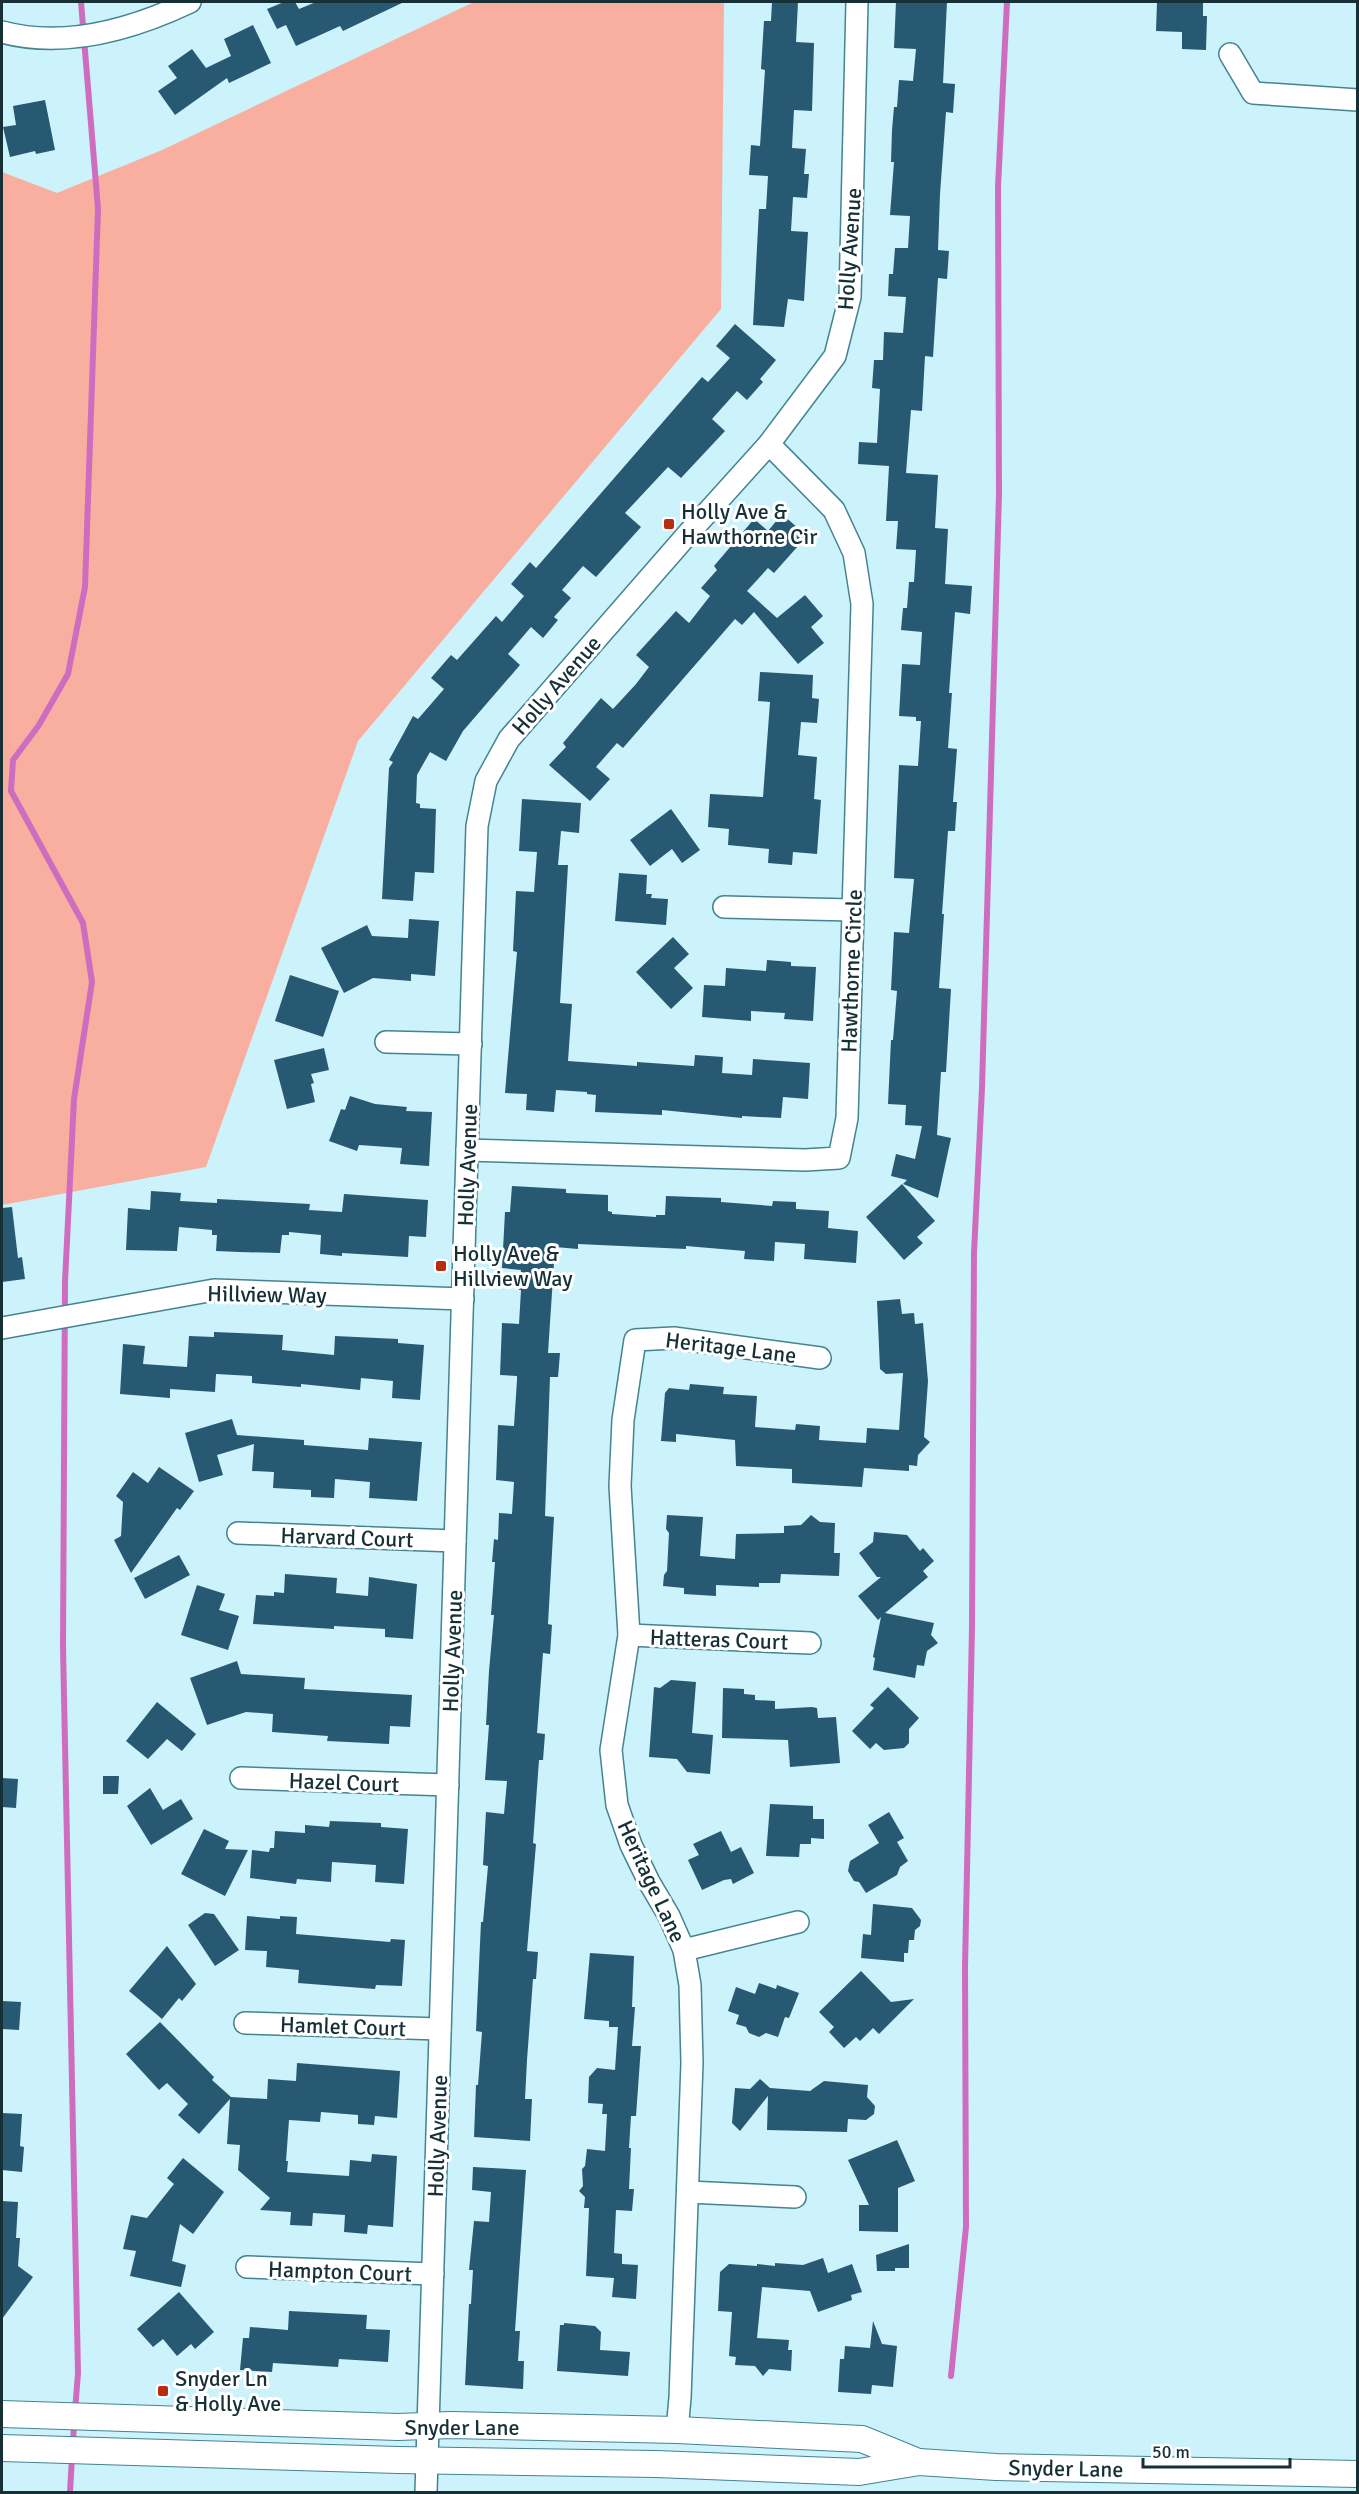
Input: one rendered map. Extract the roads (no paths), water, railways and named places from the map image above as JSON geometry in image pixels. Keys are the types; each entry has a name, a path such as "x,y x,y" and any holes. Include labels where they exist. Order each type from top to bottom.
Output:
{"street":[{"path":"2,32 14,35 63,38 110,32 160,16 190,2"},
{"name":"Holly Avenue","path":"426,2493 477,826 486,781 509,739 769,444 835,356 850,297 857,2"},
{"path":"1230,54 1253,93 1358,100"},
{"name":"Hawthorne Circle","path":"467,1150 805,1160 839,1158 847,1118 862,604 854,553 834,510 769,444"},
{"path":"724,907 853,910"},
{"path":"386,1042 471,1044"},
{"name":"Hillview Way","path":"2,1328 214,1290 463,1299"},
{"name":"Heritage Lane","path":"677,2430 688,2192 692,2021 690,1985 684,1950 669,1916 631,1845 617,1805 611,1750 629,1635 620,1486 623,1420 635,1340 674,1338 820,1358"},
{"name":"Harvard Court","path":"238,1533 455,1541"},
{"name":"Hatteras Court","path":"629,1635 810,1643"},
{"name":"Hazel Court","path":"241,1778 448,1785"},
{"path":"684,1950 798,1922"},
{"name":"Hamlet Court","path":"245,2023 440,2029"},
{"path":"688,2192 795,2197"},
{"name":"Hampton Court","path":"247,2267 433,2274"},
{"name":"Snyder Lane","path":"2,2414 398,2427 427,2425 677,2430 862,2439 919,2462"},
{"name":"Snyder Lane","path":"2,2448 859,2472 919,2462 996,2467 1358,2474"}],"waterway":[{"path":"75,2411 78,2373 63,1647 65,1282 74,1099 92,982 83,923 11,791 13,760 39,725 68,674 85,587 98,209 81,2"},
{"path":"951,2376 966,2227 965,1967 972,1628 974,1253 982,1088 999,494 998,187 1007,2"},
{"path":"73,2444 74,2421"},
{"path":"70,2492 72,2457"}],"place":[{"name":"Holly Ave & Hawthorne Cir","path":"669,524"},
{"name":"Holly Ave & Hillview Way","path":"441,1266"},
{"name":"Snyder Ln & Holly Ave","path":"163,2391"}]}
